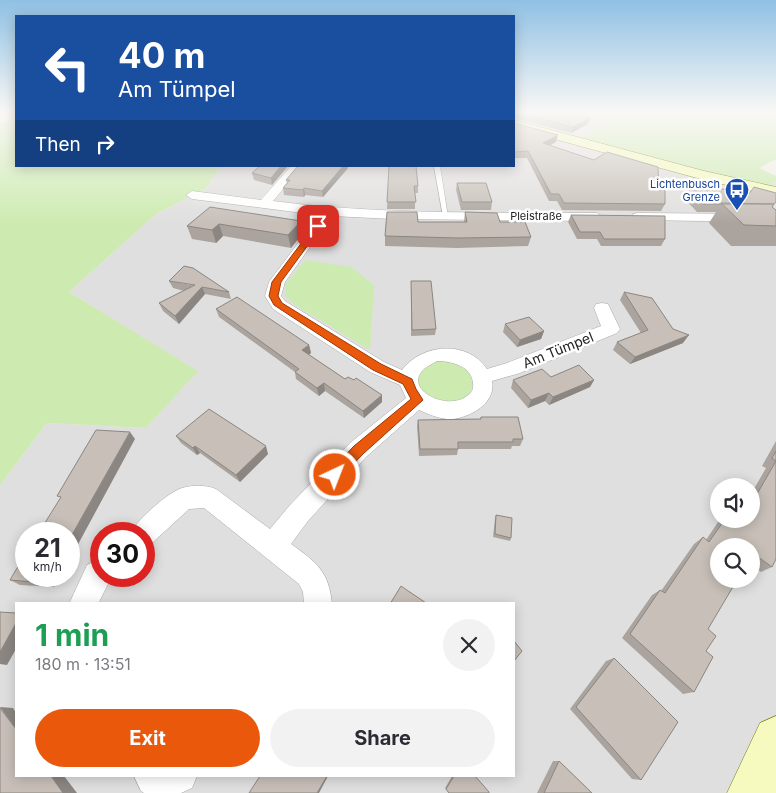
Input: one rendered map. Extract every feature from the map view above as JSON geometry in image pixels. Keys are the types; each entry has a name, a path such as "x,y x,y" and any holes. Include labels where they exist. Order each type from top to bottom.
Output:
{"street":[{"path":"610,150 702,175 776,192"},
{"path":"263,205 296,167"},
{"name":"Pleistraße","path":"192,195 328,212 446,216 776,218"},
{"path":"328,212 276,282 274,296 279,305 377,367 439,410 465,408 475,402 481,395 484,386 477,368 468,361 458,357 440,355 423,359 415,364 409,372 413,391"},
{"name":"Am Tümpel","path":"482,377 513,368 611,329 602,308"},
{"path":"274,546 299,513 413,391"},
{"path":"155,523 184,498 208,497 309,574 317,591 318,602"},
{"path":"85,602 92,587"},
{"path":"752,793 776,739"},
{"path":"152,777 166,777"}],"lane":[{"path":"437,167 446,216"}],"shaded area":[{"path":"515,150 626,150 771,185 776,181 776,793 0,793 0,485 47,423 146,428 197,371 69,292 156,214 206,188 220,167 515,167"},
{"path":"198,198 291,212 285,219 190,204"}],"green space":[{"path":"0,150 15,150 15,167 220,167 206,188 156,214 69,292 198,371 146,428 47,423 0,485"},
{"path":"618,150 776,150 776,159 759,168 776,176 776,181 771,185 704,172"},
{"path":"305,260 351,267 374,285 370,350 295,305 285,296 285,285"},
{"path":"439,361 462,366 470,374 472,388 467,396 450,402 439,401 429,397 422,390 418,382 419,374 426,367"}],"building":[{"path":"515,150 564,150 594,160 607,152 658,167 659,190 665,190 665,204 564,203 559,194 551,194 528,151 515,152"},
{"path":"259,167 280,167 271,178 252,173"},
{"path":"297,167 342,167 322,191 304,188 303,190 283,188 290,180 286,180"},
{"path":"389,167 416,167 418,186 414,186 416,202 387,202"},
{"path":"457,183 486,183 492,202 462,202"},
{"path":"754,187 776,193 776,202 774,204 702,204 688,190 728,189 743,202"},
{"path":"721,203 774,204 772,207 776,210 776,226 744,225"},
{"path":"210,207 301,221 288,235 219,224 212,230 187,226"},
{"path":"387,212 417,212 418,222 467,222 465,212 497,213 500,222 525,222 531,237 385,236"},
{"path":"571,215 665,216 665,239 604,239 600,232 580,232"},
{"path":"184,266 193,268 229,292 202,287 175,316 159,303 195,285 169,281"},
{"path":"411,281 431,281 436,329 412,330"},
{"path":"624,292 652,298 673,329 689,335 635,357 617,342 648,330"},
{"path":"237,297 309,345 302,350 345,379 348,377 354,380 356,378 382,395 363,411 324,383 317,388 295,372 299,369 216,309"},
{"path":"529,317 544,331 520,340 505,324"},
{"path":"579,365 594,380 553,397 549,393 531,400 513,380 542,369 551,377"},
{"path":"209,409 266,446 236,475 195,446 193,448 176,436"},
{"path":"481,417 518,417 523,439 513,439 513,442 458,442 458,449 420,449 418,420 481,419"},
{"path":"96,430 130,432 79,522 45,522 61,497 57,496"},
{"path":"776,451 776,461 772,458"},
{"path":"776,461 776,559 772,567 760,558 760,538 712,538 719,528 760,528 760,489"},
{"path":"496,515 512,518 511,538 495,534"},
{"path":"703,537 709,542 710,541 710,588 732,588 708,629 716,636 706,651 713,657 694,692 630,634 660,590 665,593"},
{"path":"15,572 15,580 10,580"},
{"path":"401,586 425,602 391,602"},
{"path":"0,612 15,613 15,625 0,652"},
{"path":"515,642 522,651 515,660"},
{"path":"614,658 678,722 641,780 576,707"},
{"path":"0,708 15,728 15,777 52,777 63,793 0,793"},
{"path":"559,761 592,793 544,793"},
{"path":"259,777 326,777 317,793 249,793"},
{"path":"453,777 476,777 489,793 449,793 446,789"}],"place":[{"name":"Lichtenbusch Grenze","path":"737,211"}],"route":[{"path":"318,226 276,282 274,296 279,305 377,367 408,382 410,390 418,400 358,450 335,475"}]}
